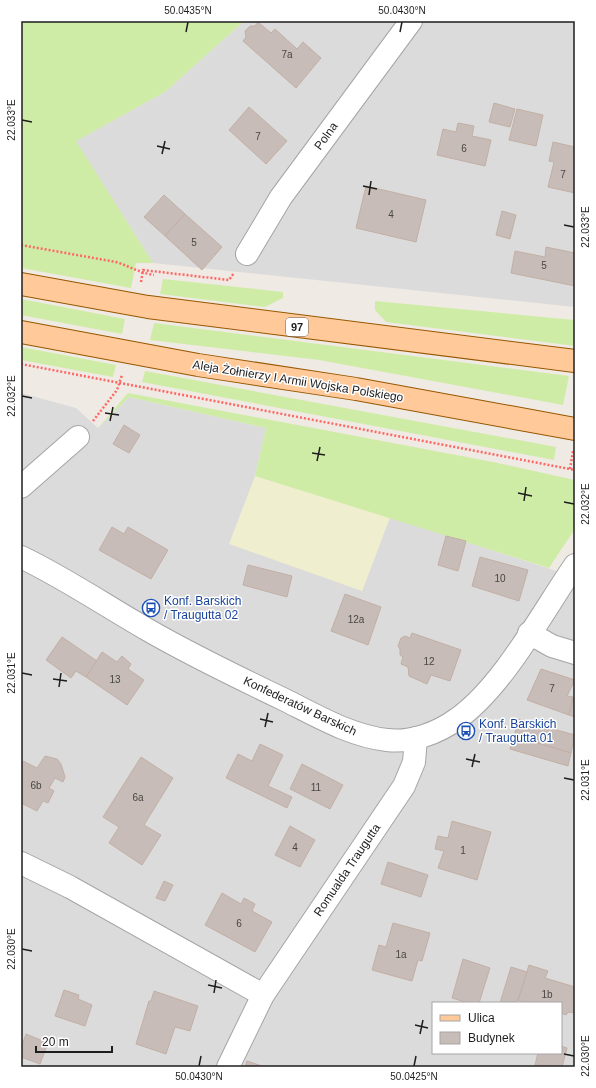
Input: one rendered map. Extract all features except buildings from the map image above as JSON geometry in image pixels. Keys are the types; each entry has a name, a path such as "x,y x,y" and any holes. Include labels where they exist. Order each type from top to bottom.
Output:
{"main road":[{"name":"97","path":"21,284 170,310 575,361"},
{"name":"Aleja Żołnierzy I Armii Wojska Polskiego","path":"21,332 198,365 356,389 574,439"}],"street":[{"name":"Polna","path":"247,254 281,197 411,21"},
{"path":"21,487 78,437"},
{"name":"Konfederatów Barskich","path":"21,557 191,653 323,719 360,734 396,741 416,738 446,726 466,712 487,691 510,662 575,565"},
{"path":"529,633 552,646 575,653"},
{"name":"Romualda Traugutta","path":"228,1067 263,995 404,786 414,762 416,738"},
{"path":"21,863 70,887 263,995"}],"path":[{"path":"21,245 116,262 130,266 137,272 154,275"},
{"path":"21,364 575,470"},
{"path":"570,469 574,439"}],"shaded area":[{"path":"244,21 575,21 575,307 153,263 75,141 165,92"},
{"path":"21,393 76,408 98,428 129,397 266,428 255,476 362,591 390,517 575,577 575,1067 21,1067"}],"green space":[{"path":"21,21 244,21 165,92 76,141 153,263 136,263 131,288 21,268"},
{"path":"163,279 283,292 283,298 265,307 160,294"},
{"path":"21,299 125,319 122,334 21,315"},
{"path":"375,301 575,320 575,346 386,322 375,310"},
{"path":"154,323 569,376 563,405 319,360 150,340"},
{"path":"21,347 116,365 113,377 21,360"},
{"path":"145,371 556,447 554,460 142,382"},
{"path":"128,393 493,462 575,480 575,529 549,568 255,476 266,428 129,397 98,428"},
{"path":"255,476 390,517 362,591 229,544"}],"place":[{"name":"Konf. Barskich / Traugutta 02","path":"151,608"},
{"name":"Konf. Barskich / Traugutta 01","path":"466,731"}]}
